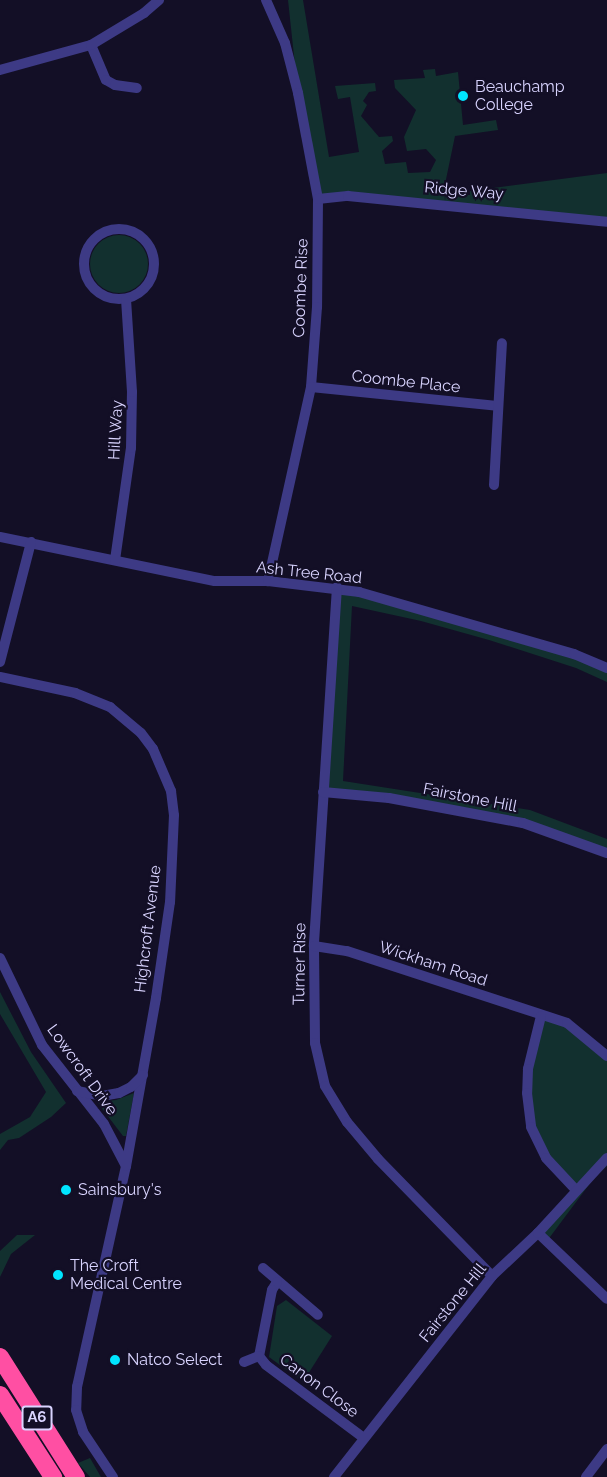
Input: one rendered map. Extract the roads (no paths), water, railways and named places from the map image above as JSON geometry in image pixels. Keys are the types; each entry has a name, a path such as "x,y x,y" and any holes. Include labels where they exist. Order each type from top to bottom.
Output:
{"highway":[{"name":"A6","path":"0,1357 76,1477"},
{"name":"A6","path":"0,1395 53,1477"}],"street":[{"path":"0,70 91,45 144,13 159,0"},
{"name":"Coombe Rise","path":"266,0 287,53 318,199 317,307 311,387 268,580"},
{"path":"91,45 106,80 115,85 137,88"},
{"name":"Ridge Way","path":"318,199 348,196 607,222"},
{"path":"107,231 130,231 148,245 153,256 150,279 144,289 126,299 101,294 86,277 84,255 89,244 107,231"},
{"name":"Hill Way","path":"115,560 131,448 132,392 126,299"},
{"path":"494,485 501,343"},
{"name":"Coombe Place","path":"311,387 497,406"},
{"name":"Ash Tree Road","path":"0,537 215,580 268,580 337,588 435,612 574,654 607,668"},
{"path":"0,662 31,542"},
{"name":"Turner Rise","path":"337,588 314,946 315,1043 325,1086 347,1122 378,1159 492,1276"},
{"name":"Highcroft Avenue","path":"0,677 75,693 110,707 141,733 164,770 174,815 170,902 143,1074 126,1166 77,1387 76,1410 83,1432 113,1477"},
{"name":"Fairstone Hill","path":"323,792 389,798 523,823 607,853"},
{"name":"Wickham Road","path":"314,946 347,951 567,1023 607,1056"},
{"name":"Lowcroft Drive","path":"0,958 42,1045 104,1124 126,1166"},
{"path":"541,1016 528,1069 526,1093 531,1127 546,1158 575,1189"},
{"path":"77,1090 102,1096 119,1093 131,1087 143,1074"},
{"name":"Fairstone Hill","path":"334,1477 492,1276 538,1233 575,1189 607,1158"},
{"path":"538,1233 607,1299"},
{"path":"263,1268 318,1316"},
{"name":"Canon Close","path":"277,1281 272,1290 259,1356 266,1365 364,1438"},
{"name":"Canon Close","path":"244,1362 259,1356"},
{"path":"586,1477 607,1449"}],"place":[{"name":"Beauchamp College","path":"463,96"},
{"name":"Sainsbury's","path":"66,1190"},
{"name":"The Croft Medical Centre","path":"58,1275"},
{"name":"Natco Select","path":"115,1360"}]}
